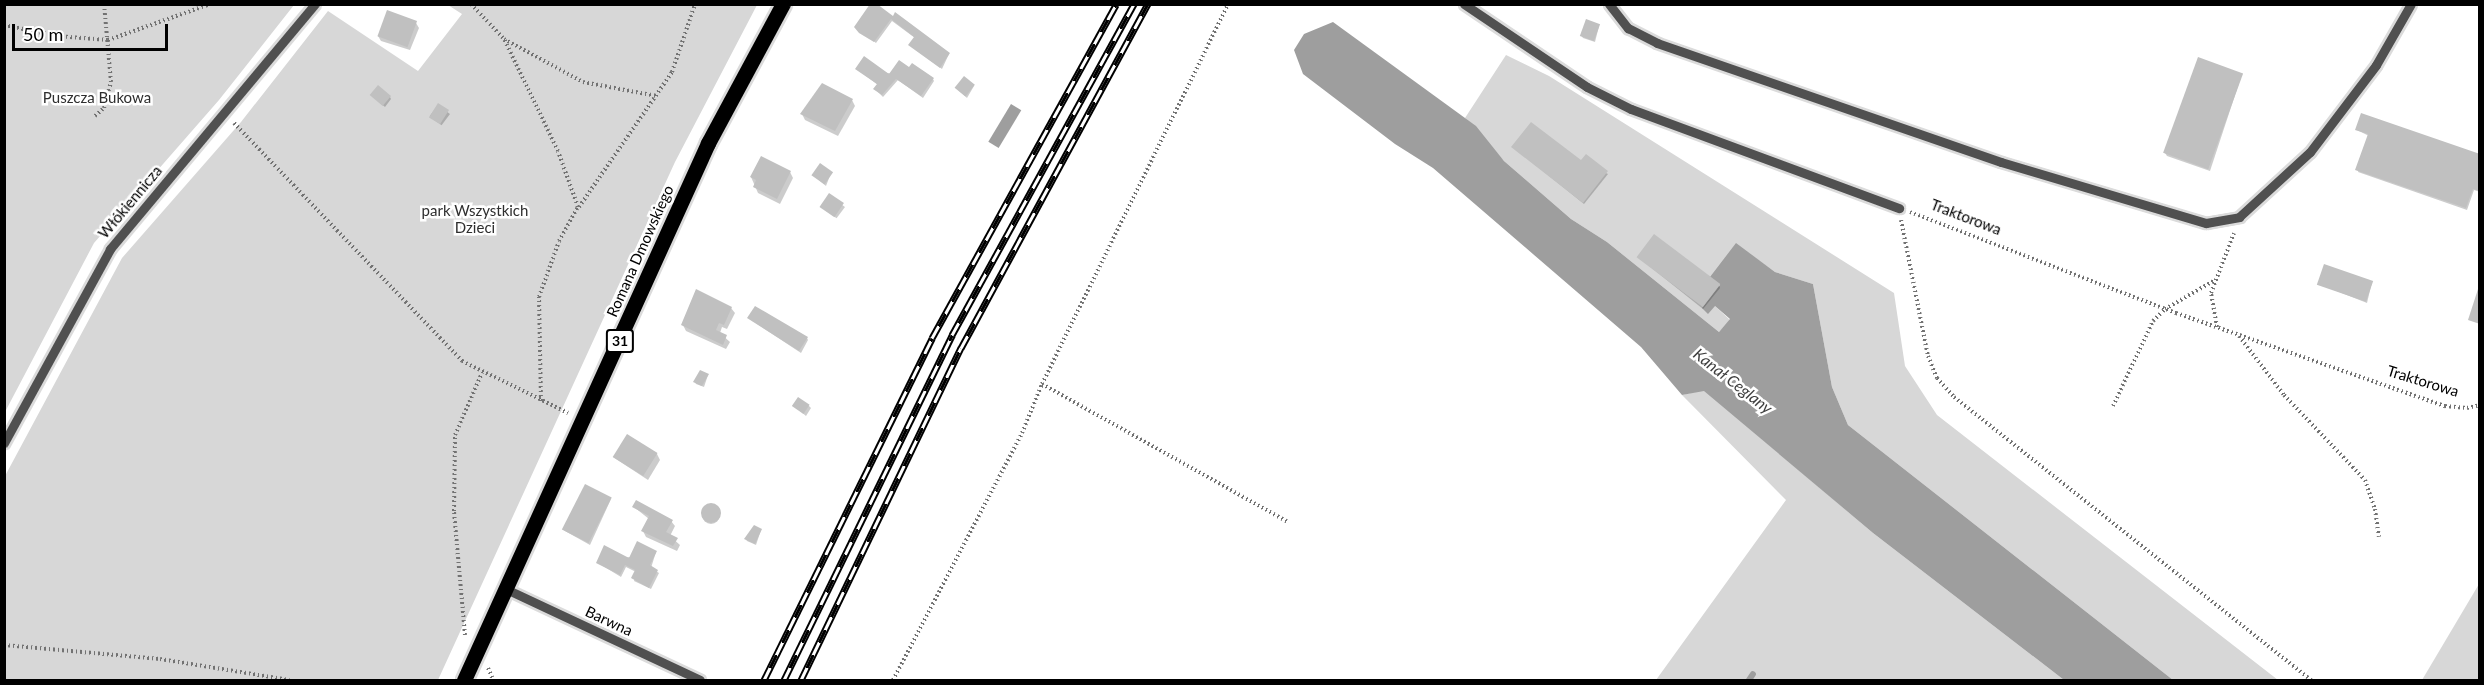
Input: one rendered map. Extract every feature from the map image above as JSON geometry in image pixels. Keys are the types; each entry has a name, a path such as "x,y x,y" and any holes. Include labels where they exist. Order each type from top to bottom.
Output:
{"main road":[{"name":"Romana Dmowskiego","path":"464,681 703,153 783,4"}],"lane":[{"name":"Włókiennicza","path":"4,443 110,249 315,4"},
{"path":"1464,4 1587,87 1631,109 1899,208"},
{"path":"1610,4 1628,28 1657,43 2001,162 2206,223 2232,220 2258,202 2310,152 2376,65 2411,4"},
{"name":"Barwna","path":"506,589 700,681"}],"path":[{"path":"95,116 104,108 111,82 104,4"},
{"path":"4,25 57,36 108,39 210,4"},
{"path":"471,4 504,39 558,151 578,207"},
{"path":"541,401 538,297 559,241 578,207 657,96 681,51 696,4"},
{"path":"893,681 992,494 1042,384 1228,4"},
{"path":"504,39 583,82 657,96"},
{"path":"225,114 462,362 571,414 575,404"},
{"path":"1899,208 1928,356 1937,378 1954,397 2311,681"},
{"name":"Traktorowa","path":"1899,208 2165,309 2445,406 2467,408 2480,405"},
{"path":"2218,328 2211,308 2215,280 2234,240 2232,220"},
{"path":"2113,406 2137,349 2165,309 2215,280"},
{"path":"2239,335 2284,395 2365,480 2376,509 2379,537"},
{"path":"465,639 454,511 455,435 482,372"},
{"path":"1042,384 1288,522"},
{"path":"4,645 159,659 289,681"},
{"path":"486,665 493,681"}],"green space":[{"name":"Puszcza Bukowa","path":"4,5 294,5 219,100 94,243 5,412"},
{"name":"park Wszystkich Dzieci","path":"448,5 757,5 675,162 438,680 5,680 5,476 122,258 241,122 328,11 418,71 462,14"},
{"path":"1506,55 1549,76 1894,293 1905,366 1937,415 2278,680 2173,680 1848,425 1832,387 1813,284 1775,272 1736,244 1715,306 1730,320 1719,332 1607,242 1571,219 1504,161 1465,118"},
{"path":"1704,390 1873,533 2064,680 1656,680 1786,500 1682,395"},
{"path":"2479,584 2479,680 2422,680"}],"water":[{"name":"Kanał Ceglany","path":"1333,22 1476,126 1504,161 1571,219 1607,242 1719,332 1730,319 1715,306 1708,314 1702,308 1720,285 1710,277 1736,243 1775,272 1813,284 1832,387 1848,425 2173,680 2064,680 1873,533 1704,391 1682,395 1641,347 1433,168 1395,144 1303,74 1294,50 1304,34"},
{"path":"1011,104 1021,110 999,148 988,142"}],"building":[{"path":"870,4 877,4 893,16 895,12 950,53 940,68 908,45 914,37 891,19 874,42 859,33 854,27"},
{"path":"387,10 417,21 407,47 377,36"},
{"path":"1586,19 1600,24 1594,41 1580,36"},
{"path":"864,56 889,74 899,60 909,67 912,63 934,78 921,96 896,79 882,95 873,89 877,84 855,69"},
{"path":"2198,57 2243,73 2208,169 2163,153"},
{"path":"964,76 975,85 965,96 955,88"},
{"path":"822,83 853,99 835,131 800,114"},
{"path":"378,85 391,96 383,106 370,95"},
{"path":"438,103 449,110 440,124 429,117"},
{"path":"2361,113 2480,154 2480,191 2473,189 2466,208 2355,170 2368,134 2355,130"},
{"path":"1531,122 1581,160 1586,154 1608,171 1583,203 1511,147"},
{"path":"761,156 791,171 777,199 753,187 756,180 750,177"},
{"path":"820,163 833,172 825,184 811,175"},
{"path":"829,193 844,203 834,217 819,207"},
{"path":"1654,234 1720,284 1703,307 1637,257"},
{"path":"2324,264 2373,281 2366,302 2317,285"},
{"path":"2480,286 2480,324 2468,320"},
{"path":"696,289 732,307 724,325 719,323 716,330 727,335 723,345 681,325"},
{"path":"755,306 808,337 799,351 747,318"},
{"path":"700,370 709,374 702,386 693,382"},
{"path":"798,397 810,405 803,414 792,406"},
{"path":"627,434 658,453 643,476 613,457"},
{"path":"585,484 612,498 589,543 562,529"},
{"path":"636,500 673,520 666,532 678,538 673,546 641,531 649,516 632,507"},
{"path":"707,503 715,503 721,509 721,517 715,523 707,523 701,517 701,509"},
{"path":"754,525 762,529 755,544 744,539"},
{"path":"637,541 657,551 650,565 658,570 649,588 631,578 635,570 625,565 620,575 596,563 604,545 629,558"}],"waterway":[{"path":"1749,680 1753,674"}],"railway":[{"path":"764,680 932,338 1116,4"},
{"path":"784,680 952,335 1134,4"},
{"path":"801,680 961,348 1148,4"}]}
